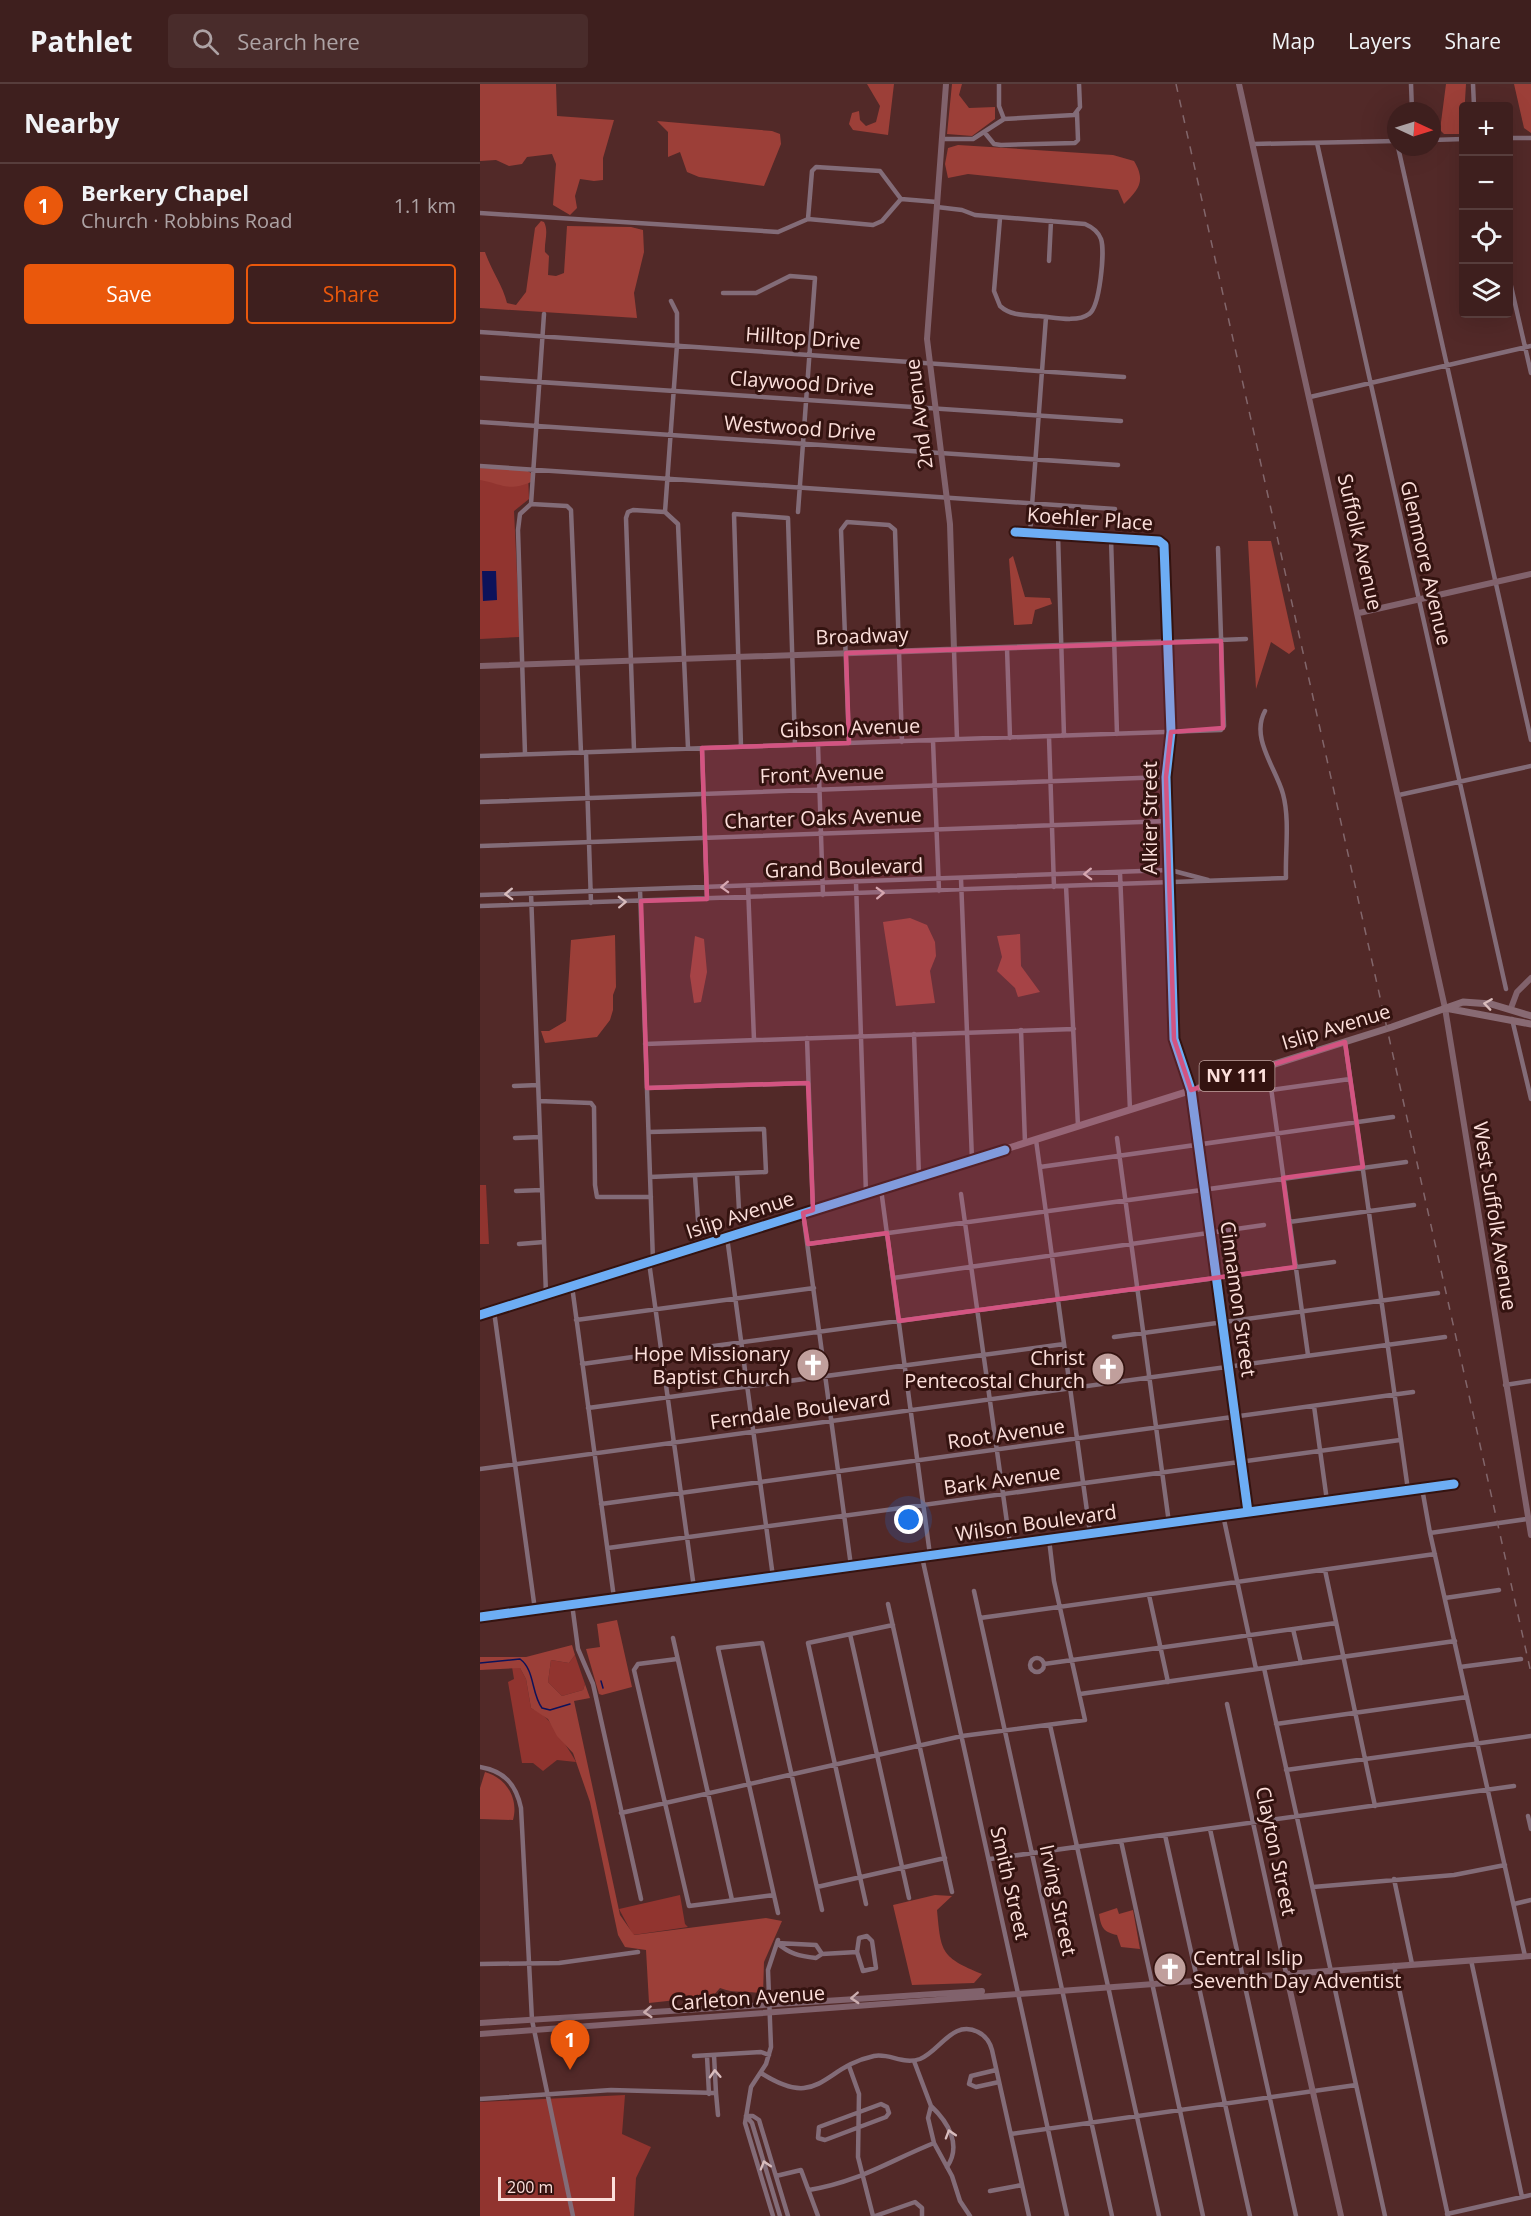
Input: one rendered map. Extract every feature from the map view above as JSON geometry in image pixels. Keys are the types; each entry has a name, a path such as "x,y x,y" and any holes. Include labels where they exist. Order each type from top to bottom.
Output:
{"main road":[{"name":"2nd Avenue","path":"946,84 927,339 950,524 954,650"},
{"name":"Suffolk Avenue","path":"1239,84 1359,613 1445,1008"},
{"path":"1359,613 1531,574"},
{"name":"Broadway","path":"480,666 1168,642"},
{"name":"Alkier Street","path":"1168,642 1171,732 1166,777 1174,1039 1191,1090"},
{"path":"1493,1015 1508,1012 1517,992 1531,978"},
{"name":"NY 111","path":"1445,1008 1472,1002 1511,1008 1531,1016"},
{"name":"NY 111","path":"1445,1008 1493,1015 1531,1024"},
{"name":"Islip Avenue","path":"480,1315 1078,1127 1445,1008"},
{"name":"West Suffolk Avenue","path":"1445,1008 1531,1535"},
{"name":"Carleton Avenue","path":"480,2034 1107,1985 1528,1956"},
{"name":"Clayton Street","path":"1286,1973 1341,2216"},
{"name":"Carleton Avenue","path":"480,2024 770,2003 1011,1989 1018,1992"}],"street":[{"path":"999,84 999,106 1004,119"},
{"path":"985,132 997,144 1075,143 1078,140 1079,84"},
{"path":"1411,84 1412,102"},
{"path":"1473,84 1474,102"},
{"path":"942,139 969,140 1004,119 1077,113"},
{"path":"1513,138 1531,138"},
{"path":"1441,140 1459,139"},
{"path":"1253,144 1387,141"},
{"name":"Glenmore Avenue","path":"1317,143 1506,989"},
{"path":"1400,156 1531,740"},
{"path":"807,219 812,171 816,167 880,171 901,199 1000,218 1091,226 1097,232 1102,244 1098,301 1095,309 1083,318 1046,317 1012,313 1000,306 996,299 1000,218"},
{"path":"480,213 778,232 807,219 873,225 882,220 901,199"},
{"path":"1049,261 1051,221"},
{"path":"723,293 756,294 790,276 814,278 798,512"},
{"path":"1513,288 1528,346 1531,373"},
{"path":"665,512 677,313 671,301"},
{"path":"525,754 518,530 520,514 531,504 544,314"},
{"path":"1030,533 1046,317"},
{"name":"Hilltop Drive","path":"480,332 1125,376"},
{"path":"1310,398 1528,346"},
{"name":"Claywood Drive","path":"480,378 1121,421"},
{"name":"Westwood Drive","path":"480,422 1118,465"},
{"path":"480,466 1115,509"},
{"path":"531,504 571,509 591,903"},
{"path":"634,750 626,516 632,510 665,512 678,524 688,748"},
{"path":"741,747 734,514 788,518 795,745"},
{"path":"849,743 843,526 847,522 893,527 902,742"},
{"name":"Koehler Place","path":"1015,532 1162,543"},
{"path":"1058,535 1064,736"},
{"path":"1111,538 1118,734"},
{"name":"Alkier Street","path":"1162,543 1168,642"},
{"path":"1218,548 1221,641"},
{"name":"Broadway","path":"1168,642 1246,639"},
{"name":"Gibson Avenue","path":"480,756 1221,730 1224,726 1221,641"},
{"path":"1007,648 1010,738"},
{"name":"2nd Avenue","path":"954,650 957,740"},
{"name":"Grand Boulevard","path":"480,906 1286,878 1284,803 1261,738 1260,719 1265,711"},
{"path":"1049,737 1054,887"},
{"path":"933,741 939,891"},
{"path":"818,745 823,895"},
{"path":"702,748 707,899"},
{"path":"1399,795 1531,766"},
{"name":"Front Avenue","path":"480,802 1166,777"},
{"name":"Charter Oaks Avenue","path":"480,846 1168,821"},
{"name":"Grand Boulevard","path":"480,895 1053,876 1168,870 1208,880"},
{"path":"1120,873 1130,1110"},
{"path":"961,879 972,1160"},
{"path":"856,882 866,1194"},
{"path":"748,886 754,1040"},
{"path":"1066,886 1078,1127"},
{"path":"640,890 651,1197 651,1261 694,1588"},
{"path":"531,893 546,1294"},
{"path":"1512,1019 1531,1099"},
{"path":"645,1044 1074,1029"},
{"path":"1021,1030 1025,1143"},
{"path":"914,1034 919,1177"},
{"path":"807,1038 813,1210"},
{"path":"1345,1042 1408,1490"},
{"path":"1268,1066 1308,1355"},
{"path":"1271,1090 1350,1079"},
{"path":"646,1088 808,1083"},
{"path":"514,1086 538,1085"},
{"name":"Cinnamon Street","path":"1191,1090 1248,1512"},
{"path":"539,1101 591,1103 594,1107 594,1185 597,1197 651,1197"},
{"path":"1040,1167 1393,1117"},
{"path":"649,1132 765,1129 766,1172 650,1177"},
{"path":"515,1138 540,1137"},
{"path":"1117,1138 1169,1522"},
{"path":"1036,1140 1090,1533"},
{"path":"808,1244 1407,1162"},
{"path":"737,1174 739,1210"},
{"path":"695,1176 698,1220"},
{"path":"881,1189 930,1556"},
{"path":"516,1191 542,1190"},
{"path":"962,1194 1010,1544"},
{"path":"1289,1222 1414,1205"},
{"path":"803,1214 851,1566"},
{"path":"893,1278 1264,1225"},
{"path":"727,1238 773,1577"},
{"path":"519,1244 544,1242"},
{"path":"706,1347 1334,1262"},
{"path":"572,1286 614,1599"},
{"path":"576,1320 814,1288"},
{"path":"1114,1336 1438,1293"},
{"path":"494,1311 535,1610"},
{"name":"Ferndale Boulevard","path":"480,1469 1445,1337"},
{"path":"588,1408 1064,1344"},
{"path":"582,1364 662,1353"},
{"path":"1505,1385 1531,1381"},
{"name":"Root Avenue","path":"602,1504 1413,1392"},
{"path":"1314,1406 1327,1501"},
{"name":"Bark Avenue","path":"608,1548 1400,1440"},
{"name":"Wilson Boulevard","path":"480,1617 1454,1484"},
{"path":"1422,1488 1488,1790 1528,1956"},
{"path":"1523,1492 1531,1491"},
{"path":"1222,1515 1256,1669"},
{"path":"1430,1533 1527,1519"},
{"path":"621,1813 962,1737 1085,1720 1060,1608 1049,1539"},
{"path":"980,1618 1435,1554"},
{"name":"Smith Street","path":"922,1557 1067,2216"},
{"path":"1325,1570 1375,1806"},
{"path":"1445,1598 1500,1590"},
{"name":"Irving Street","path":"974,1591 1112,2216"},
{"path":"1149,1594 1168,1682"},
{"path":"572,1604 578,1649 593,1684 640,1899"},
{"path":"888,1604 952,1892"},
{"path":"1044,1664 1336,1623"},
{"path":"866,1904 808,1643 893,1625"},
{"path":"1293,1629 1301,1663"},
{"path":"850,1634 909,1898"},
{"path":"673,1638 732,1900"},
{"path":"1080,1694 1455,1641"},
{"path":"778,1913 718,1648 762,1643 822,1910"},
{"path":"677,1659 638,1664 634,1670 689,1906 774,1895"},
{"path":"1461,1667 1521,1659"},
{"path":"1264,1668 1385,2216"},
{"path":"1276,1724 1467,1697"},
{"name":"Clayton Street","path":"1227,1704 1286,1973"},
{"path":"1050,1725 1159,2216"},
{"path":"1286,1770 1531,1736"},
{"path":"480,1767 499,1772 512,1784 521,1808 532,2020 573,2216"},
{"path":"990,1859 1514,1786"},
{"path":"1528,1816 1531,1829"},
{"path":"1210,1829 1296,2216"},
{"path":"1165,1835 1250,2216"},
{"path":"1121,1841 1203,2216"},
{"path":"817,1887 945,1858"},
{"path":"1313,1887 1454,1875 1505,1865"},
{"path":"1394,1879 1412,1964"},
{"path":"1514,1904 1531,1900"},
{"path":"867,1935 872,1941 876,1968 863,1971 857,1952 860,1938 867,1935"},
{"path":"777,1942 789,1954 797,1956 816,1958 822,1954 857,1952"},
{"path":"777,1942 816,1945 822,1954"},
{"path":"773,2216 745,2123 751,2087 770,2055 768,1970 777,1942"},
{"path":"480,1964 580,1961 638,1952"},
{"path":"1471,1960 1522,2197"},
{"path":"1394,1965 1448,2215 1531,2195"},
{"path":"761,2073 783,2086 805,2089 819,2084 849,2066 877,2055 900,2061 914,2061 934,2051 951,2034 966,2029 981,2034 988,2041 996,2070 1029,2216"},
{"path":"694,2056 761,2052 770,2055"},
{"path":"714,2055 718,2115"},
{"path":"707,2056 709,2094"},
{"path":"914,2061 931,2106 946,2122 952,2134 953,2150 947,2167"},
{"path":"849,2066 859,2094 857,2128 861,2177 874,2216 915,2202 922,2208 922,2216"},
{"path":"996,2070 971,2076 969,2084 976,2087 999,2082"},
{"path":"1011,2134 1356,2085"},
{"path":"480,2099 611,2090 716,2093"},
{"path":"881,2104 886,2105 889,2111 886,2117 820,2140 817,2133 819,2127 858,2113 881,2104"},
{"path":"931,2106 928,2118 934,2143 947,2167 960,2201 970,2216"},
{"path":"746,2116 753,2115 759,2120 788,2216"},
{"path":"746,2116 752,2123 780,2216"},
{"path":"809,2190 861,2177 903,2155 934,2143"},
{"path":"776,2175 798,2169 809,2190 818,2216"},
{"path":"990,2191 1022,2185"}],"highlighted area":[{"path":"1221,641 1223,728 1171,732 1166,777 1174,1039 1191,1090 1345,1042 1363,1167 1283,1178 1295,1267 899,1321 887,1233 808,1244 803,1213 813,1210 808,1083 647,1088 641,901 707,899 702,748 849,743 846,653"}],"shaded area":[{"path":"480,84 556,84 557,116 614,120 603,158 603,180 580,179 575,196 577,208 570,215 553,205 556,164 552,154 527,157 522,164 509,166 496,160 480,161"},
{"path":"867,84 894,84 888,135 853,130 849,124 852,113 859,111 860,120 866,126 876,122 880,106"},
{"path":"952,84 962,84 959,95 969,108 995,107 995,119 972,136 947,134"},
{"path":"1446,84 1466,84 1465,102 1459,102 1459,134 1444,134 1441,131"},
{"path":"1514,84 1531,84 1531,133 1524,128"},
{"path":"657,121 772,131 780,134 781,144 764,186 699,177 687,172 680,152 668,157 668,132"},
{"path":"958,145 1113,155 1134,161 1140,174 1139,184 1134,194 1124,204 1118,190 968,174 948,178 945,164 948,148"},
{"path":"541,221 544,222 546,229 545,252 549,256 548,275 556,276 564,273 567,226 631,227 643,230 644,252 634,293 637,318 480,308 480,252 485,252 507,303 516,305 526,292 535,228"},
{"path":"480,468 526,470 531,473 531,482 511,487 480,480"},
{"path":"480,471 528,473 529,499 514,511 520,637 480,639"},
{"path":"1248,541 1271,541 1295,649 1289,654 1271,642 1256,689"},
{"path":"1013,556 1025,597 1050,598 1052,604 1035,610 1032,624 1014,625 1009,559"},
{"path":"482,571 496,571 497,600 483,601"},
{"path":"910,918 927,925 935,942 936,956 930,971 935,1003 896,1006 883,922"},
{"path":"1020,934 1021,966 1040,992 1018,997 1015,988 997,971 1002,957 997,936"},
{"path":"615,935 616,987 610,1020 597,1037 545,1043 541,1031 549,1031 566,1021 571,940"},
{"path":"695,936 704,939 707,972 701,1002 694,1003 690,976"},
{"path":"480,1185 486,1185 489,1244 480,1244"},
{"path":"617,1620 632,1687 602,1695 599,1694 586,1649 600,1647 597,1624"},
{"path":"572,1645 575,1655 569,1663 551,1660 548,1682 562,1696 583,1690 585,1684 590,1698 574,1701 620,1915 634,1935 766,1918 782,1921 764,1962 763,1994 720,1988 713,1996 649,2003 646,1950 625,1947 618,1935 590,1802 573,1753 557,1736 548,1719 531,1708 526,1679 520,1668 480,1670 480,1657 526,1657"},
{"path":"575,1655 585,1684 583,1690 562,1696 548,1682 551,1660 569,1663"},
{"path":"512,1667 520,1668 526,1679 531,1708 549,1722 576,1762 557,1760 543,1771 533,1763 522,1763 508,1682 514,1679"},
{"path":"485,1772 499,1779 509,1790 514,1804 513,1820 480,1819 480,1788"},
{"path":"680,1895 685,1924 688,1927 633,1935 619,1909"},
{"path":"935,1895 952,1896 937,1910 942,1945 951,1958 982,1974 974,1983 912,1985 893,1905"},
{"path":"1117,1908 1119,1914 1133,1910 1140,1949 1121,1947 1117,1935 1102,1926 1099,1914"},
{"path":"625,2095 622,2134 651,2147 636,2178 634,2216 480,2216 480,2102"}],"waterway":[{"path":"480,1663 520,1659 531,1675 536,1696 542,1708 550,1710 570,1704"},
{"path":"601,1681 603,1688"}],"railway":[{"path":"1176,84 1531,1673"}],"cycle path":[{"path":"1015,532 1159,541 1164,545 1171,732 1166,777 1174,1039 1191,1090 1248,1512"},
{"path":"480,1315 1005,1150"},
{"path":"480,1617 1454,1484"}],"place":[{"name":"Hope Missionary Baptist Church","path":"813,1365"},
{"name":"Christ Pentecostal Church","path":"1108,1369"},
{"name":"Central Islip Seventh Day Adventist","path":"1170,1969"},
{"name":"Berkery Chapel","path":"570,2070"}]}
